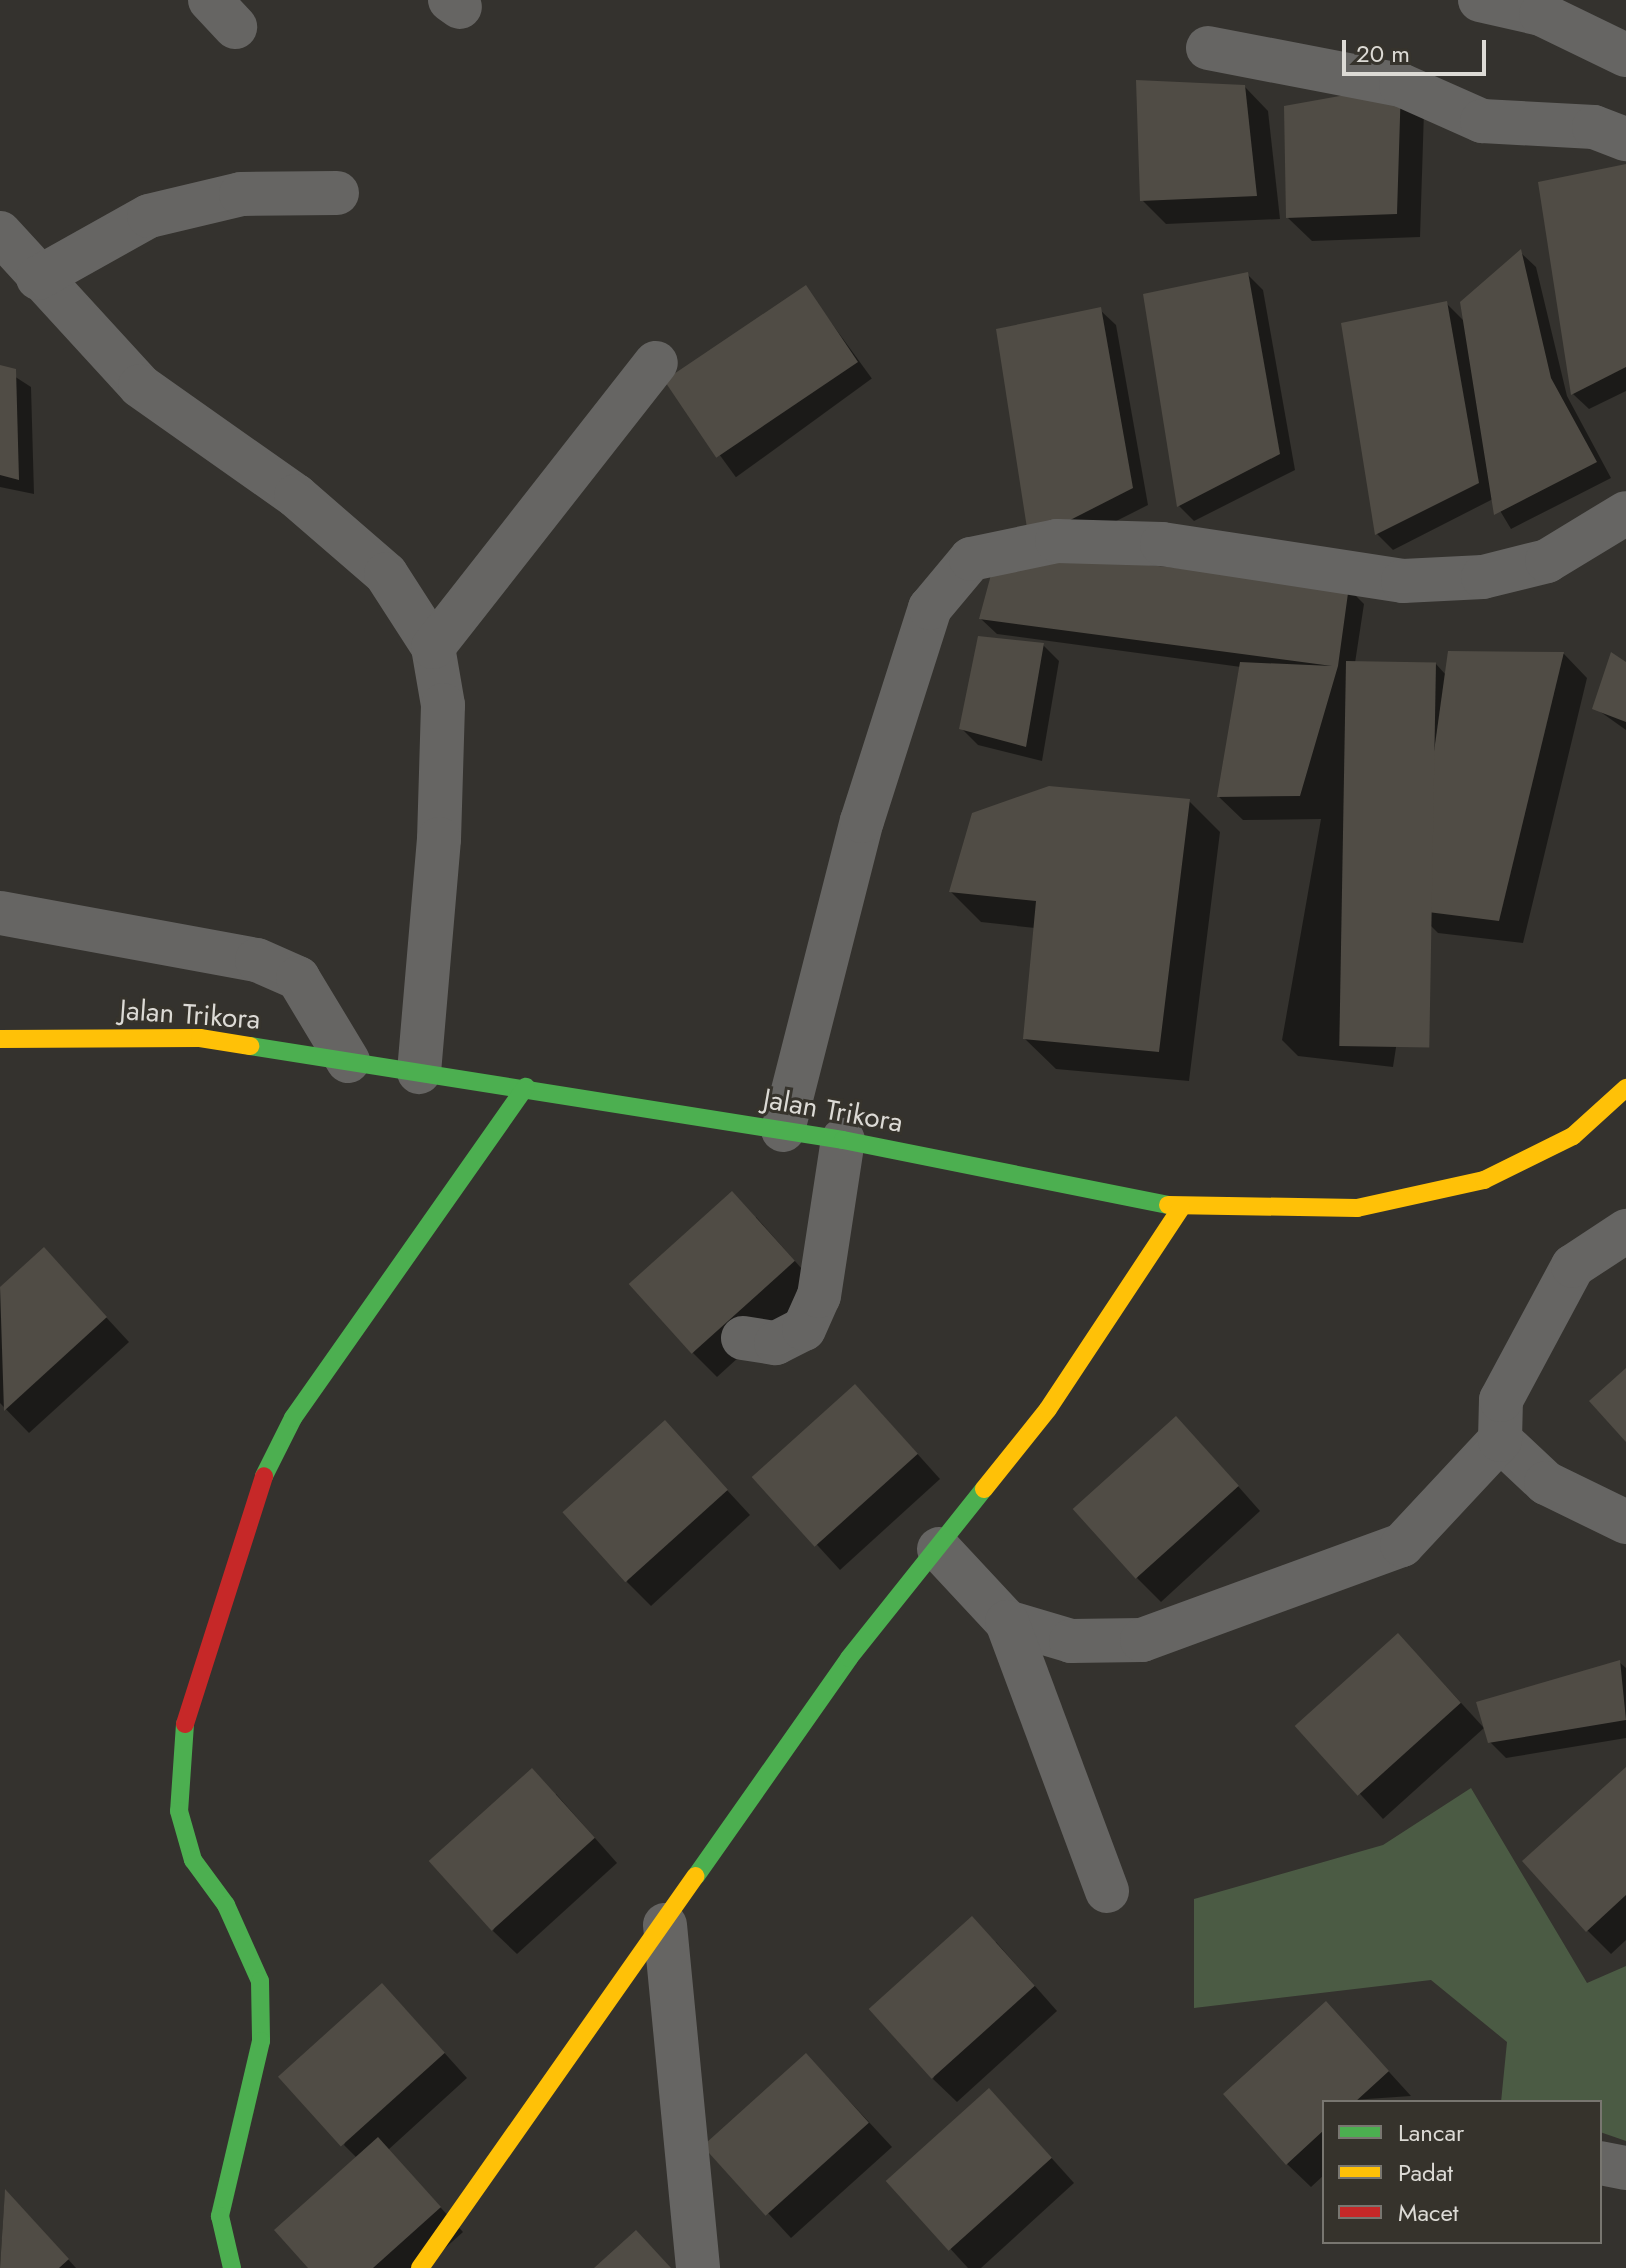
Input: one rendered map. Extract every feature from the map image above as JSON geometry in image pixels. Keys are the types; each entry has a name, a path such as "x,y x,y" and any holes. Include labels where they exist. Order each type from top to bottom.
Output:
{"street":[{"path":"1480,0 1541,14 1626,55"},
{"path":"1208,48 1401,85 1482,121 1594,127 1626,139"},
{"path":"38,278 149,216 241,194 337,193"},
{"path":"0,233 140,386 296,496 386,574 433,647 443,705 439,839 419,1072"},
{"path":"433,647 656,363"},
{"path":"783,1130 862,821 930,608 971,559 1057,541 1162,544 1403,581 1483,577 1547,561 1626,513"},
{"path":"0,913 257,960 298,978 348,1061"},
{"name":"Jalan Trikora","path":"0,1039 200,1038 526,1087 843,1140 1181,1208 1357,1208 1484,1180 1573,1136 1626,1088"},
{"path":"232,2268 220,2216 261,2041 260,1981 226,1905 193,1860 179,1811 187,1703 234,1589 262,1480 293,1418 526,1087"},
{"path":"743,1338 776,1343 804,1329 819,1296 843,1140"},
{"path":"420,2268 665,1925 849,1658 1048,1409 1181,1208"},
{"path":"1007,1622 1071,1641 1142,1640 1316,1582 1402,1545 1500,1440 1501,1400 1573,1266 1626,1231"},
{"path":"1500,1440 1546,1483 1626,1522"},
{"path":"939,1549 1007,1622 1107,1891"},
{"path":"665,1925 698,2268"},
{"path":"1602,2163 1626,2168"}],"green space":[{"path":"1471,1788 1587,1983 1626,1966 1626,2141 1602,2133 1602,2100 1501,2100 1507,2042 1431,1980 1194,2008 1194,1899 1383,1845"}],"building":[{"path":"1136,80 1245,85 1257,196 1140,201"},
{"path":"1401,85 1397,214 1286,218 1284,106"},
{"path":"1626,164 1626,367 1571,395 1538,182"},
{"path":"1521,249 1551,378 1597,462 1494,515 1460,302"},
{"path":"1248,272 1280,454 1177,507 1143,294"},
{"path":"806,285 858,362 716,458 664,381"},
{"path":"1447,301 1479,483 1375,535 1341,323"},
{"path":"1101,307 1133,488 1029,541 996,329"},
{"path":"0,365 16,369 19,480 0,475"},
{"path":"998,549 1349,586 1338,666 1300,796 1217,797 1240,662 1332,666 979,619"},
{"path":"978,636 1044,643 1026,747 959,729"},
{"path":"1448,651 1564,652 1499,921 1412,910"},
{"path":"1611,652 1626,662 1626,722 1592,709"},
{"path":"1346,661 1436,663 1429,1048 1339,1046"},
{"path":"1049,786 1190,799 1159,1052 1023,1039 1036,901 949,892 972,813"},
{"path":"732,1191 795,1261 692,1354 629,1284"},
{"path":"44,1247 107,1317 4,1411 0,1287"},
{"path":"1626,1368 1626,1442 1589,1401"},
{"path":"855,1384 918,1454 815,1547 752,1477"},
{"path":"1176,1416 1239,1486 1136,1579 1073,1509"},
{"path":"665,1420 728,1490 625,1582 562,1512"},
{"path":"1398,1633 1461,1703 1358,1796 1295,1726"},
{"path":"1620,1660 1626,1720 1488,1743 1476,1702"},
{"path":"1626,1767 1626,1895 1586,1932 1522,1861"},
{"path":"532,1768 595,1838 492,1931 429,1861"},
{"path":"972,1916 1035,1986 932,2079 869,2009"},
{"path":"382,1983 445,2053 341,2147 278,2077"},
{"path":"1326,2001 1389,2071 1357,2100 1322,2100 1322,2132 1286,2165 1223,2094"},
{"path":"806,2053 869,2123 766,2216 703,2146"},
{"path":"989,2088 1052,2158 949,2251 886,2181"},
{"path":"378,2137 441,2207 373,2268 308,2268 274,2230"},
{"path":"5,2189 69,2259 59,2268 0,2268"},
{"path":"636,2230 671,2268 594,2268"}],"traffic: fast":[{"path":"250,1046 843,1140 1168,1205"},
{"path":"264,1476 293,1418 526,1087"},
{"path":"696,1876 849,1658 984,1489"},
{"path":"185,1724 179,1811 193,1860 226,1905 260,1981 261,2041 220,2216 232,2268"}],"traffic: slow":[{"path":"0,1039 200,1038 250,1046"},
{"path":"1168,1205 1357,1208 1484,1180 1573,1136 1626,1088"},
{"path":"984,1489 1048,1409 1181,1208"},
{"path":"420,2268 696,1876"}],"traffic: jam":[{"path":"185,1724 264,1476"}]}
